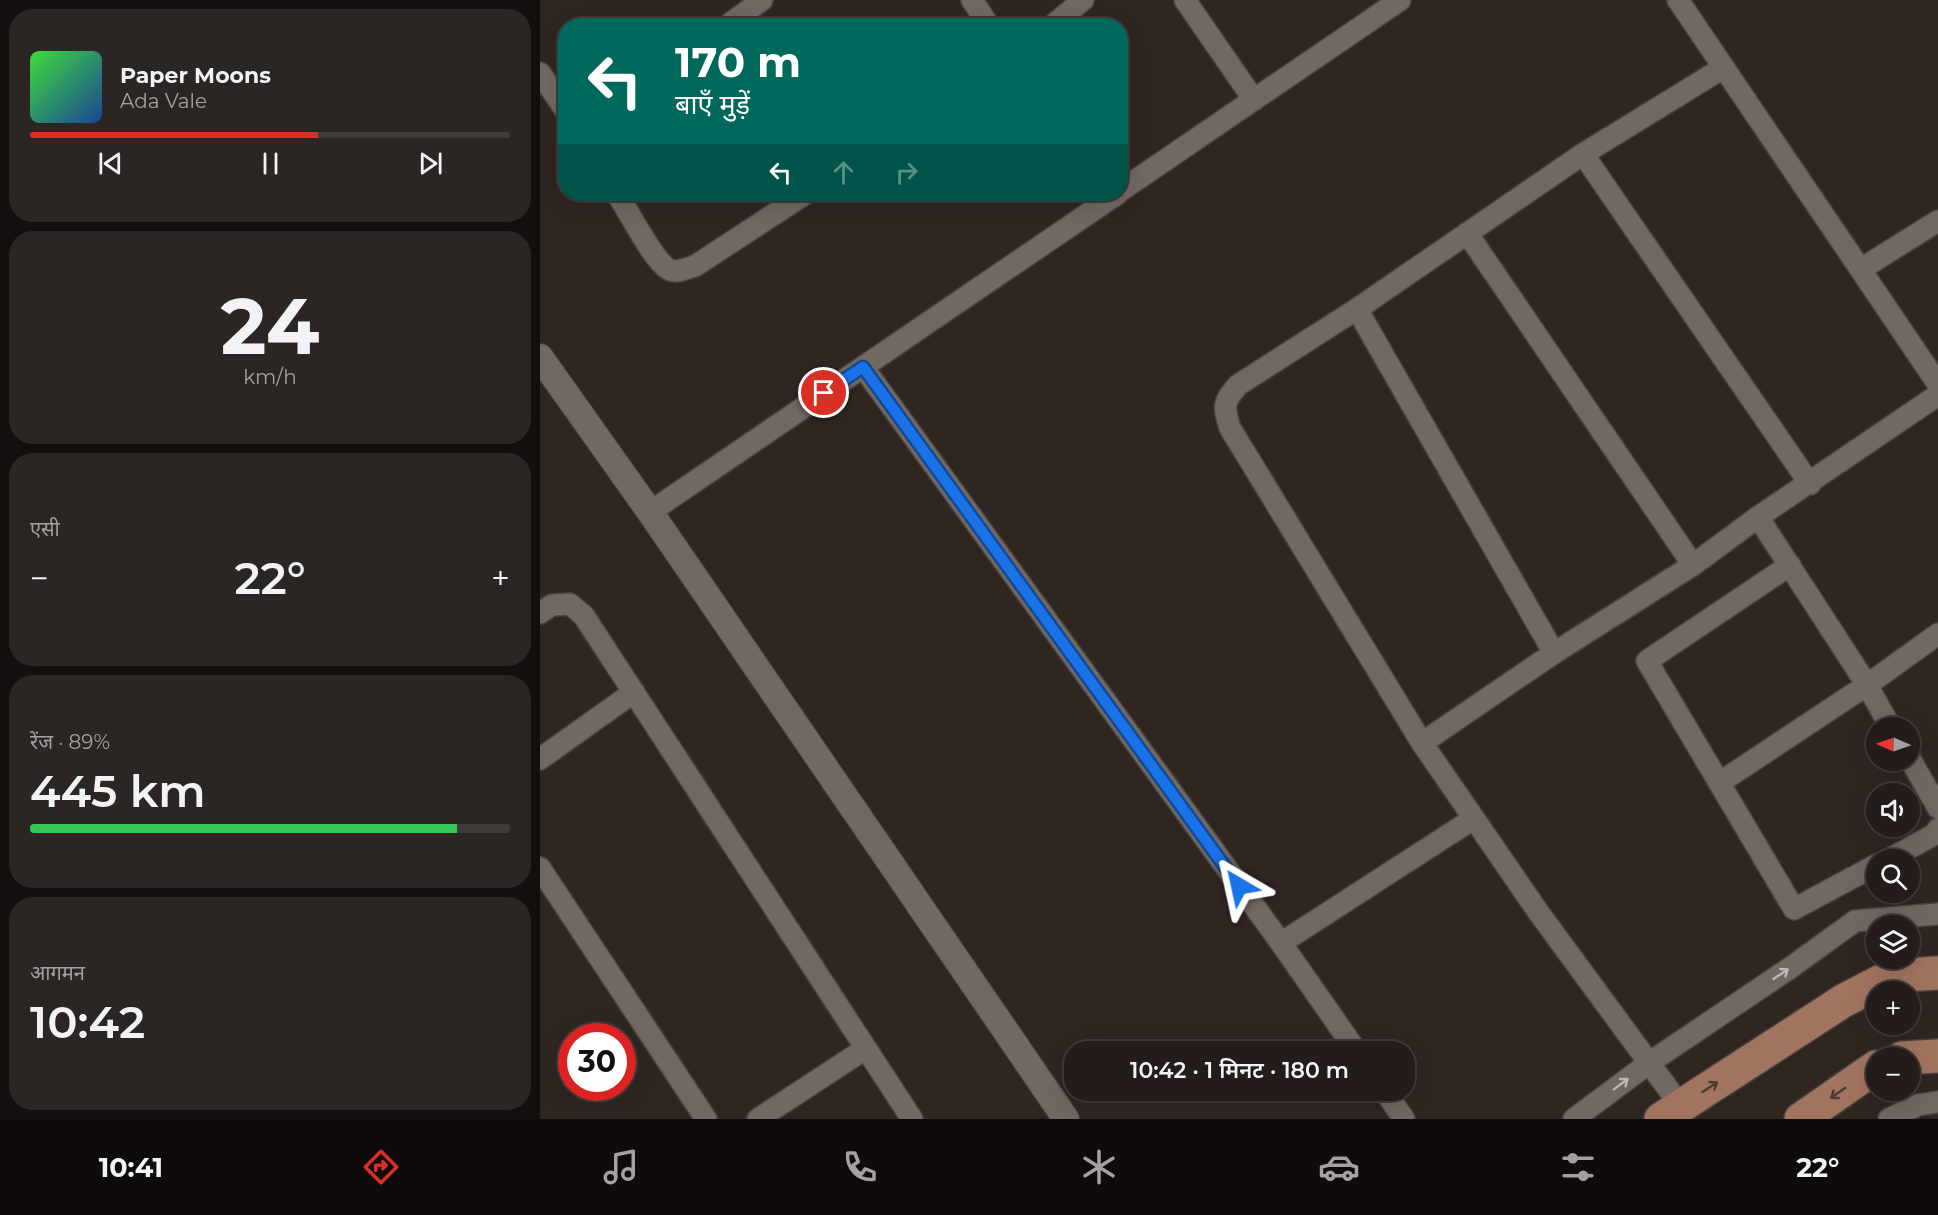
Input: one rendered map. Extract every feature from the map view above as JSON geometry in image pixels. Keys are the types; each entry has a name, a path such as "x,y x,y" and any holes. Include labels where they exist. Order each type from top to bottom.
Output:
{"main road":[{"path":"1671,1112 1843,1001 1891,976 1938,973"},
{"path":"1920,1057 1938,1056"},
{"path":"1801,1119 1866,1074"}],"street":[{"path":"738,18 762,0"},
{"path":"972,0 984,18"},
{"path":"1062,18 1083,0"},
{"path":"1185,0 1254,100"},
{"path":"1128,186 1400,0"},
{"path":"1678,0 1938,384"},
{"path":"1671,1112 1649,1063 1473,819 1422,743 1230,428 1224,408 1227,399 1238,385 1357,309 1583,154 1724,68"},
{"path":"540,73 558,99"},
{"path":"1583,154 1810,484"},
{"path":"621,201 656,256 668,269 679,271 695,266 794,201"},
{"path":"650,512 1106,201"},
{"path":"1861,269 1938,221"},
{"path":"1467,233 1693,565"},
{"path":"1357,309 1554,653"},
{"path":"543,366 650,512 1069,1118"},
{"path":"863,367 1281,943 1349,1041"},
{"path":"1422,743 1554,653 1693,565 1758,517 1810,484 1938,395"},
{"path":"1758,517 1867,685 1885,717"},
{"path":"1790,565 1647,661 1794,909 1866,870"},
{"path":"540,613 552,605 570,604 584,615 912,1119"},
{"path":"1719,783 1867,685 1938,634"},
{"path":"540,759 634,692"},
{"path":"1917,771 1938,808"},
{"path":"1281,943 1473,819"},
{"path":"1907,849 1935,834 1938,829"},
{"path":"540,868 706,1119"},
{"path":"1574,1119 1649,1063 1790,968 1855,921 1938,914"},
{"path":"758,1119 865,1049"},
{"path":"1392,1101 1404,1119"},
{"path":"1889,1119 1918,1105 1938,1102"}],"route":[{"path":"824,393 863,367 1239,886"}]}
